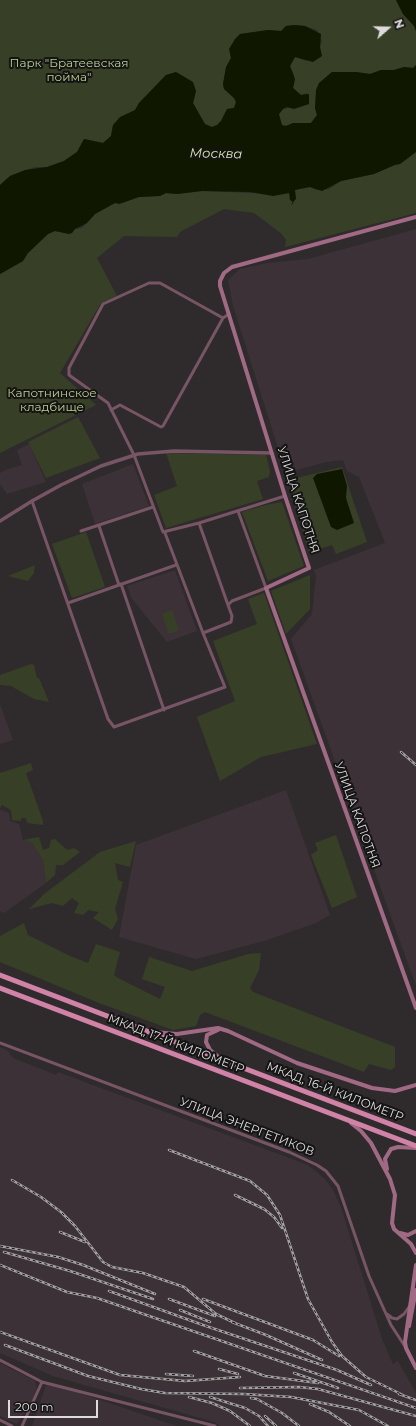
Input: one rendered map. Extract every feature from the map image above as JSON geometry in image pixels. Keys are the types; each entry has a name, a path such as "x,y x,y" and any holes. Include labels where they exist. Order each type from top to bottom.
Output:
{"highway":[{"name":"МКАД, 17-Й КИЛОМЕТР","path":"0,976 225,1061"},
{"name":"МКАД, 17-Й КИЛОМЕТР","path":"0,988 344,1119"},
{"name":"МКАД, 16-Й КИЛОМЕТР","path":"225,1061 416,1134"},
{"name":"МКАД, 16-Й КИЛОМЕТР","path":"344,1119 416,1147"}],"main road":[{"name":"УЛИЦА КАПОТНЯ","path":"416,217 229,268 224,273 220,281 285,496 309,568 266,588 416,1008"},
{"path":"144,1030 177,1034 214,1028 222,1029 297,1063 372,1088 395,1091 416,1086"},
{"path":"222,1029 210,1033 206,1042 210,1050 225,1061"},
{"path":"344,1119 358,1128 371,1143 394,1189 395,1200 391,1218 394,1228 411,1244 416,1253"},
{"path":"416,1147 394,1148 388,1152 385,1160 386,1168 397,1196 393,1217 394,1226 404,1235 408,1236 416,1231"},
{"path":"406,1348 416,1265"},
{"path":"406,1348 416,1290"},
{"name":"УЛИЦА ЭНЕРГЕТИКОВ","path":"406,1348 416,1368"}],"street":[{"path":"32,500 111,725 114,727 225,687 176,565 165,533 160,529 134,455 108,403 69,375 68,371 103,304 149,283 160,283 223,318"},
{"path":"111,410 120,405 161,427 164,426 223,318 229,314"},
{"path":"0,521 32,500 101,466 134,455 174,451 272,453"},
{"path":"165,533 199,524 285,496"},
{"path":"81,531 153,507"},
{"path":"228,605 266,588 238,511"},
{"path":"199,524 232,616 231,622 203,633"},
{"path":"99,526 164,710"},
{"path":"68,603 176,565"},
{"name":"УЛИЦА ЭНЕРГЕТИКОВ","path":"0,1043 289,1152 317,1165 333,1179 343,1196 369,1276 396,1334 406,1348"},
{"path":"384,1310 388,1316 397,1318 404,1314 410,1305"},
{"path":"0,1360 42,1382 215,1426"},
{"path":"22,1426 42,1382"},
{"path":"0,1420 12,1426"}],"shaded area":[{"path":"416,229 416,986 291,639 312,614 316,576 314,570 385,543 359,477 347,471 343,460 326,462 286,473 233,306 228,280 240,269 267,263 308,259"},
{"path":"29,444 46,482 7,494 0,484 0,473 22,465 17,450"},
{"path":"133,464 149,506 95,524 82,484"},
{"path":"175,570 197,631 167,642 132,599 127,586"},
{"path":"0,704 13,740 0,744"},
{"path":"286,790 330,915 316,923 264,941 196,959 119,937 136,845"},
{"path":"0,810 9,813 10,821 19,824 23,840 32,843 43,860 46,883 4,913 0,911"},
{"path":"0,1047 7,1050 13,1058 56,1075 58,1072 308,1165 325,1179 332,1188 341,1207 382,1339 393,1364 398,1361 416,1393 416,1426 220,1426 214,1422 53,1376 0,1353"},
{"path":"0,1363 35,1381 37,1387 32,1402 17,1424 0,1416"},
{"path":"47,1382 177,1426 32,1426"}],"green space":[{"name":"Парк \"Братеевская пойма\"","path":"0,0 396,0 403,14 414,26 416,31 416,65 413,68 404,67 394,70 381,70 370,74 356,72 332,72 319,83 315,108 317,115 311,123 293,123 286,126 282,125 279,120 279,114 283,109 309,104 307,93 301,95 293,88 294,75 290,66 295,57 307,61 320,47 322,41 317,30 305,26 295,25 286,26 281,31 268,30 240,34 230,54 231,58 226,67 223,84 224,89 234,98 236,102 234,108 227,109 221,121 217,125 212,127 205,125 193,103 196,91 193,83 176,72 166,75 139,103 135,110 113,125 111,136 103,143 84,139 77,152 64,161 47,167 35,167 10,176 0,185"},
{"name":"Капотнинское кладбище","path":"416,152 416,213 285,247 286,240 282,234 254,213 224,209 180,232 177,237 124,236 97,258 117,296 101,303 60,373 96,405 0,453 0,274 23,261 28,253 48,234 55,231 69,234 75,229 82,228 95,214 115,203 123,203 139,197 160,196 166,193 177,194 202,191 277,194 289,193 294,190 310,187 316,190 329,189 341,181 374,174 395,164 400,164"},
{"path":"78,417 100,458 46,478 28,442"},
{"path":"166,453 266,455 270,471 269,477 257,481 263,499 166,528 154,495 177,486"},
{"path":"342,467 367,542 336,554 332,545 309,552 288,480"},
{"path":"282,502 304,566 268,581 242,512"},
{"path":"86,532 105,587 72,598 52,544"},
{"path":"35,565 34,573 28,581 8,576"},
{"path":"310,575 310,609 286,634 271,591"},
{"path":"264,593 317,744 261,757 220,781 197,717 235,701 213,641 257,624 248,599"},
{"path":"172,610 179,630 169,634 162,614"},
{"path":"31,664 34,665 37,678 39,678 49,702 34,699 11,686 0,685 0,675"},
{"path":"31,763 33,770 26,773 43,821 43,825 27,823 26,818 22,818 20,821 12,820 11,810 2,805 0,808 0,773"},
{"path":"336,835 357,897 332,908 311,855 318,850 315,843"},
{"path":"39,837 43,850 49,848 51,840 55,839 67,850 74,848 80,852 63,865 56,865 55,875 46,883 43,860 32,843 23,840"},
{"path":"136,841 130,867 115,863 118,880 123,882 115,909 118,919 112,930 93,918 99,912 88,910 83,915 74,913 79,903 72,898 63,906 52,903 29,909 44,894 100,852"},
{"path":"24,923 28,935 70,956 88,963 96,944 120,952 114,975 160,999 165,987 142,979 149,957 192,971 248,954 261,953 259,970 250,988 253,992 395,1047 395,1067 391,1070 369,1064 364,1072 205,1012 200,1015 196,1026 173,1030 99,1003 0,962 0,936"}],"water":[{"path":"396,0 416,0 416,31 414,26 403,14"},
{"name":"Москва","path":"286,26 305,26 321,34 320,47 322,56 313,62 295,57 290,66 295,79 293,88 301,95 309,94 309,104 294,109 287,107 283,109 279,114 282,125 286,126 293,123 311,123 317,115 315,108 316,90 319,83 332,72 356,72 370,74 381,70 394,70 404,67 413,68 416,65 416,152 400,164 374,174 341,181 322,191 310,187 295,190 296,199 293,202 290,200 289,193 273,196 250,192 202,191 177,194 166,193 160,196 139,197 119,204 115,203 95,214 87,223 75,229 72,233 69,234 55,231 48,234 28,253 23,261 0,274 0,185 10,176 25,170 47,167 64,161 77,152 84,139 103,143 111,136 113,125 120,117 135,110 139,103 166,75 176,72 193,82 196,91 193,103 205,124 212,127 217,125 221,121 227,109 234,108 236,102 234,98 224,89 223,84 226,67 231,58 229,49 235,39 240,34 268,30 281,31"},
{"path":"342,469 347,486 346,498 354,523 337,530 331,527 313,478 317,474"}],"railway":[{"path":"401,752 416,765"},
{"path":"169,1150 250,1181 267,1195 280,1215 308,1299 332,1342 342,1356 366,1377 403,1395"},
{"path":"12,1180 41,1197 61,1212 75,1226 103,1262 112,1267 143,1273 184,1287 216,1314 237,1324"},
{"path":"235,1195 264,1209 274,1217 282,1228"},
{"path":"60,1232 85,1242"},
{"path":"0,1246 58,1257 83,1265 155,1294"},
{"path":"4,1252 70,1271 153,1299"},
{"path":"0,1265 67,1292 97,1298 416,1408"},
{"path":"109,1291 203,1325 337,1370 371,1385"},
{"path":"169,1299 215,1316"},
{"path":"203,1299 313,1340 339,1356"},
{"path":"180,1310 210,1322"},
{"path":"232,1322 266,1335 322,1360"},
{"path":"0,1332 120,1375 185,1381 240,1377"},
{"path":"5,1345 88,1376 141,1389 165,1393 244,1394 291,1397 359,1410 388,1426"},
{"path":"194,1351 265,1376 318,1383"},
{"path":"219,1369 238,1374"},
{"path":"294,1373 338,1388"},
{"path":"166,1374 193,1376"},
{"path":"240,1388 299,1387 318,1389 416,1416"},
{"path":"399,1394 416,1400"},
{"path":"189,1397 212,1403 230,1411 250,1426"},
{"path":"210,1397 245,1408 259,1416 268,1426"},
{"path":"251,1398 257,1399 282,1413 299,1426"},
{"path":"310,1404 329,1412 350,1426"},
{"path":"265,1416 276,1426"}]}
